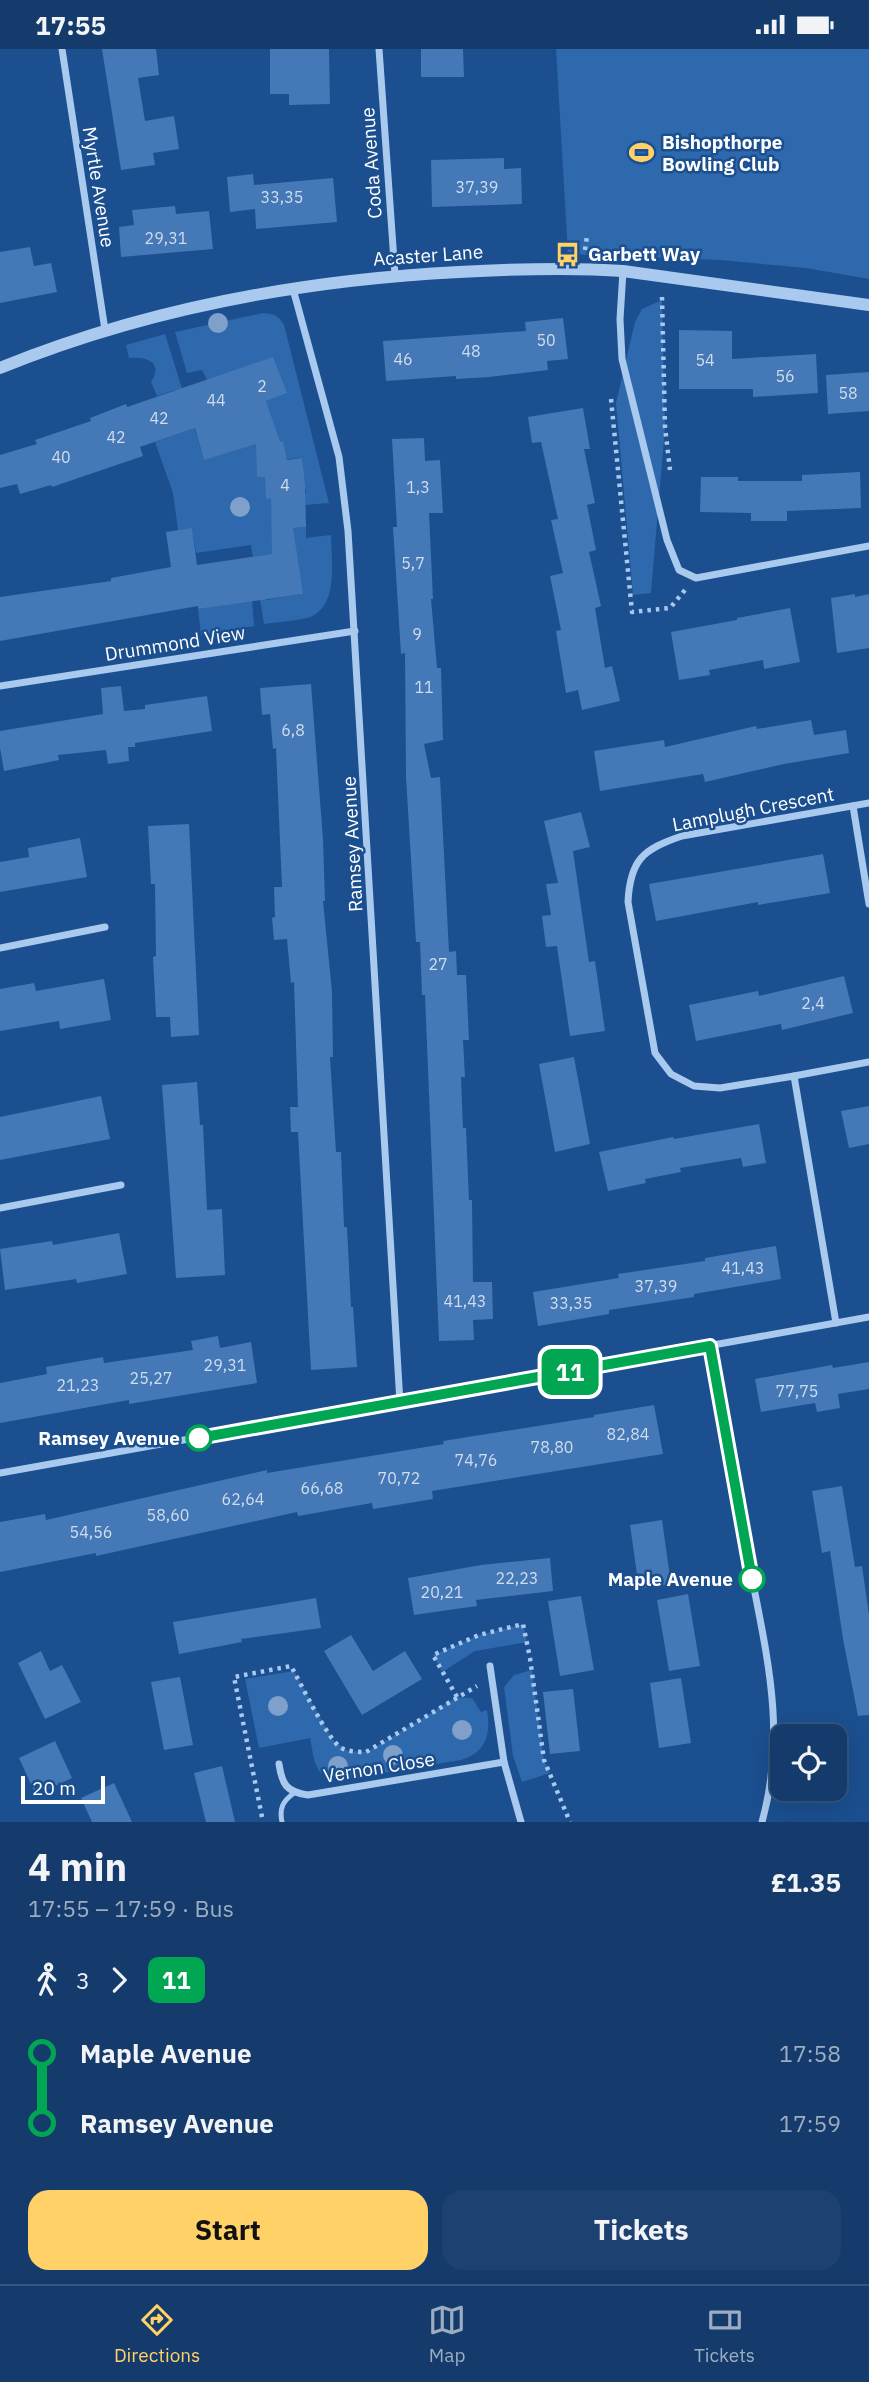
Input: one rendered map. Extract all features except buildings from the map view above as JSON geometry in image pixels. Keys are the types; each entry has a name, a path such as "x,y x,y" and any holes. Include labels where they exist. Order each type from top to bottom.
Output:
{"street":[{"name":"Myrtle Avenue","path":"62,49 105,330"},
{"name":"Coda Avenue","path":"379,49 395,275"},
{"name":"Acaster Lane","path":"0,368 105,330 228,300 395,275 497,270 623,271 869,305"},
{"path":"623,271 620,319 622,359 667,540 679,570 696,578 869,546"},
{"name":"Ramsey Avenue","path":"293,289 339,457 348,531 400,1403"},
{"name":"Drummond View","path":"0,686 355,631"},
{"name":"Lamplugh Crescent","path":"869,803 682,836 656,845 641,858 629,880 628,902 655,1053 671,1074 694,1086 720,1088 869,1062"},
{"name":"Lamplugh Crescent","path":"853,806 869,904"},
{"path":"0,948 105,927"},
{"path":"794,1076 836,1323"},
{"path":"0,1208 121,1185"},
{"path":"0,1473 869,1317"},
{"path":"710,1346 773,1691 775,1750 769,1797 762,1822"},
{"path":"490,1666 504,1762 521,1822"},
{"name":"Vernon Close","path":"294,1793 308,1795 504,1762"},
{"path":"279,1764 282,1781 294,1793"}],"lane":[{"path":"282,1822 280,1813 284,1800 294,1793"}],"path":[{"path":"662,277 665,427 670,475"},
{"path":"611,395 632,612 670,608 696,578"},
{"path":"280,1813 262,1817 234,1677 291,1666 333,1740 348,1751 359,1752 366,1752 492,1678"}],"shaded area":[{"path":"556,49 869,49 869,279 806,268 720,260 568,254"},
{"path":"662,300 665,427 651,593 633,595 616,403 635,322 642,309"},
{"path":"263,313 275,316 284,325 329,503 305,505 271,500 273,529 306,527 306,538 331,535 332,570 329,594 318,613 307,618 264,624 251,545 196,553 192,529 178,530 173,493 155,442 189,430 175,390 157,396 151,382 154,365 147,359 129,358 126,345 165,334 204,459 207,380 202,370 187,373 175,332","holes":["273,358 286,393 266,401 269,411 252,417","301,458 306,493 267,498 265,477 257,477 264,461","260,557 302,594 266,600"]},
{"path":"252,600 254,626 201,635 198,609"},
{"path":"523,1624 527,1642 475,1651 442,1672 433,1655 479,1635"},
{"path":"532,1670 544,1760 550,1773 522,1782 513,1756 504,1687 514,1675"},
{"path":"294,1671 333,1740 348,1751 367,1752 457,1697 472,1698 481,1712 487,1710 485,1741 476,1752 461,1760 346,1779 328,1777 318,1769 310,1738 259,1748 245,1679"}],"bus line":[{"name":"11","path":"199,1438 710,1346 752,1579"}],"place":[{"name":"Bishopthorpe Bowling Club","path":"642,153"},
{"name":"Garbett Way","path":"568,254"},
{"name":"Ramsey Avenue","path":"199,1438"},
{"name":"Maple Avenue","path":"752,1579"}]}
